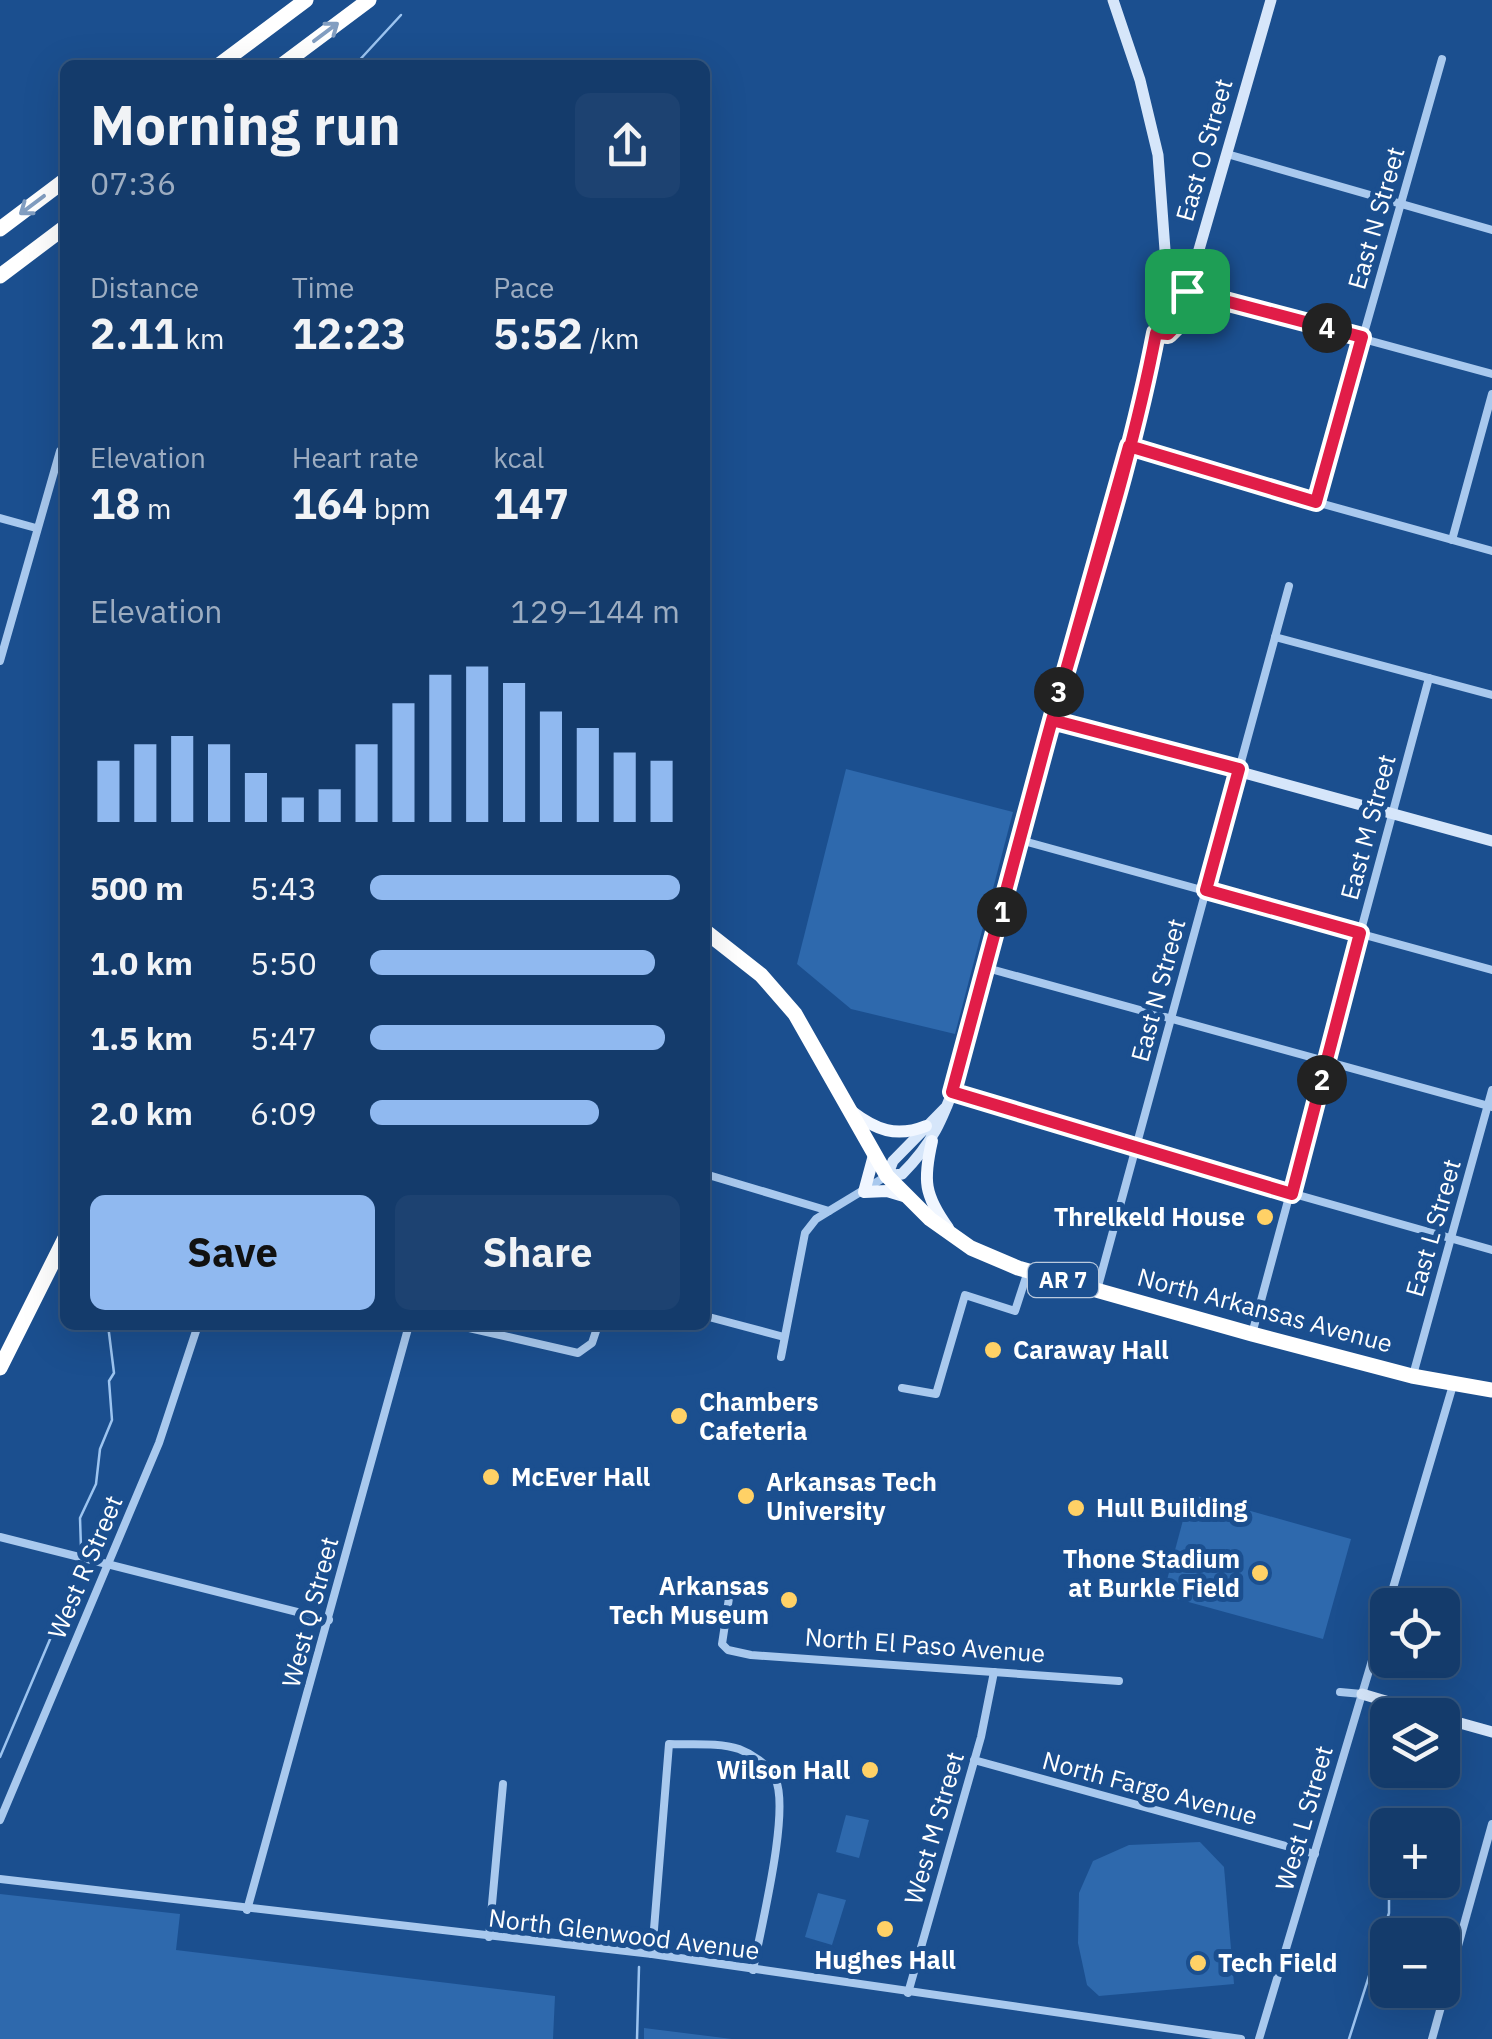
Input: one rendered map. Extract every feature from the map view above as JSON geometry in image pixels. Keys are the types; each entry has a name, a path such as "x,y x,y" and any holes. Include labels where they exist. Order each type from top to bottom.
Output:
{"highway":[{"path":"226,60 306,0"},
{"path":"289,60 370,0"},
{"path":"0,230 60,184"},
{"path":"0,276 60,231"},
{"name":"North Arkansas Avenue","path":"710,934 761,975 795,1014 887,1176 956,1238 994,1260 1252,1334 1453,1386 1492,1390"},
{"path":"0,1368 60,1248"}],"main road":[{"path":"848,1109 885,1131 904,1133 926,1126"},
{"path":"932,1141 925,1170 927,1190 936,1211 956,1238"},
{"path":"874,1155 864,1192 888,1191 907,1197"}],"street":[{"path":"1113,0 1148,110 1160,173 1165,250 1156,333"},
{"name":"East O Street","path":"947,1106 893,1161 887,1176 902,1174 932,1141 947,1106 952,1092 1129,446 1156,333 1168,334 1176,326 1270,0"},
{"name":"East N Street","path":"1316,502 1442,59"},
{"path":"1227,154 1492,230"},
{"path":"1187,291 1492,374"},
{"path":"1452,540 1492,394"},
{"path":"1129,446 1492,550"},
{"path":"0,661 60,451"},
{"path":"0,518 36,528"},
{"name":"East N Street","path":"1097,1290 1289,586"},
{"path":"1275,637 1492,695"},
{"name":"East M Street","path":"1252,1334 1430,678"},
{"path":"1052,720 1492,841"},
{"path":"1020,840 1492,970"},
{"path":"987,968 1490,1106"},
{"name":"East L Street","path":"1412,1376 1492,1090"},
{"path":"952,1092 1135,1149 1492,1250"},
{"path":"710,1175 830,1211"},
{"path":"781,1357 806,1232 816,1219 887,1176"},
{"path":"902,1388 936,1394 966,1294 1015,1311 1028,1270"},
{"path":"710,1317 784,1337"},
{"name":"West R Street","path":"0,1820 170,1416 196,1330"},
{"name":"West Q Street","path":"247,1910 408,1330"},
{"path":"479,1330 578,1352 592,1343 596,1330"},
{"name":"West L Street","path":"1393,1588 1453,1386"},
{"path":"0,1537 329,1620"},
{"name":"North El Paso Avenue","path":"729,1598 722,1644 728,1650 751,1656 1120,1681"},
{"name":"West L Street","path":"1259,2039 1370,1667"},
{"name":"West M Street","path":"908,1993 992,1696 994,1672"},
{"path":"1340,1692 1376,1698"},
{"path":"1460,1723 1492,1732"},
{"path":"652,1954 669,1744 736,1747 759,1759 775,1778 780,1830 752,1970"},
{"name":"North Fargo Avenue","path":"974,1760 1315,1854"},
{"path":"489,1937 503,1784"},
{"path":"1432,2039 1492,1824"},
{"name":"North Glenwood Avenue","path":"0,1879 652,1954 1241,2039"}],"shaded area":[{"path":"846,769 1013,812 955,1034 851,1009 797,964"},
{"path":"1190,1494 1351,1539 1323,1639 1163,1595"},
{"path":"846,1815 869,1820 859,1858 836,1852"},
{"path":"1200,1842 1224,1867 1234,1984 1099,1996 1087,1985 1078,1943 1079,1893 1093,1861 1129,1845"},
{"path":"818,1893 846,1900 832,1945 805,1937"},
{"path":"0,1894 180,1914 176,1950 555,1996 553,2039 0,2039"},
{"path":"644,2028 732,2039 644,2039"}],"waterway":[{"path":"360,60 401,15"},
{"path":"81,1548 80,1518 96,1484 100,1449 112,1420 109,1381 114,1373 109,1330"},
{"path":"0,1757 74,1583"},
{"path":"1349,2039 1389,1913 1390,1898"},
{"path":"637,2039 639,1967"}],"place":[{"name":"Threlkeld House","path":"1265,1217"},
{"name":"Caraway Hall","path":"993,1350"},
{"name":"Chambers Cafeteria","path":"679,1416"},
{"name":"McEver Hall","path":"491,1477"},
{"name":"Arkansas Tech University","path":"746,1496"},
{"name":"Hull Building","path":"1076,1508"},
{"name":"Thone Stadium at Burkle Field","path":"1260,1573"},
{"name":"Arkansas Tech Museum","path":"789,1600"},
{"name":"Wilson Hall","path":"870,1770"},
{"name":"Hughes Hall","path":"885,1929"},
{"name":"Tech Field","path":"1198,1963"}],"route":[{"path":"1187,291 1176,326 1168,334 1156,333 1129,446 1090,583 1052,720 952,1092 1292,1194 1360,933 1206,890 1239,769 1052,720 1129,446 1316,502 1362,337 1187,291"}]}
